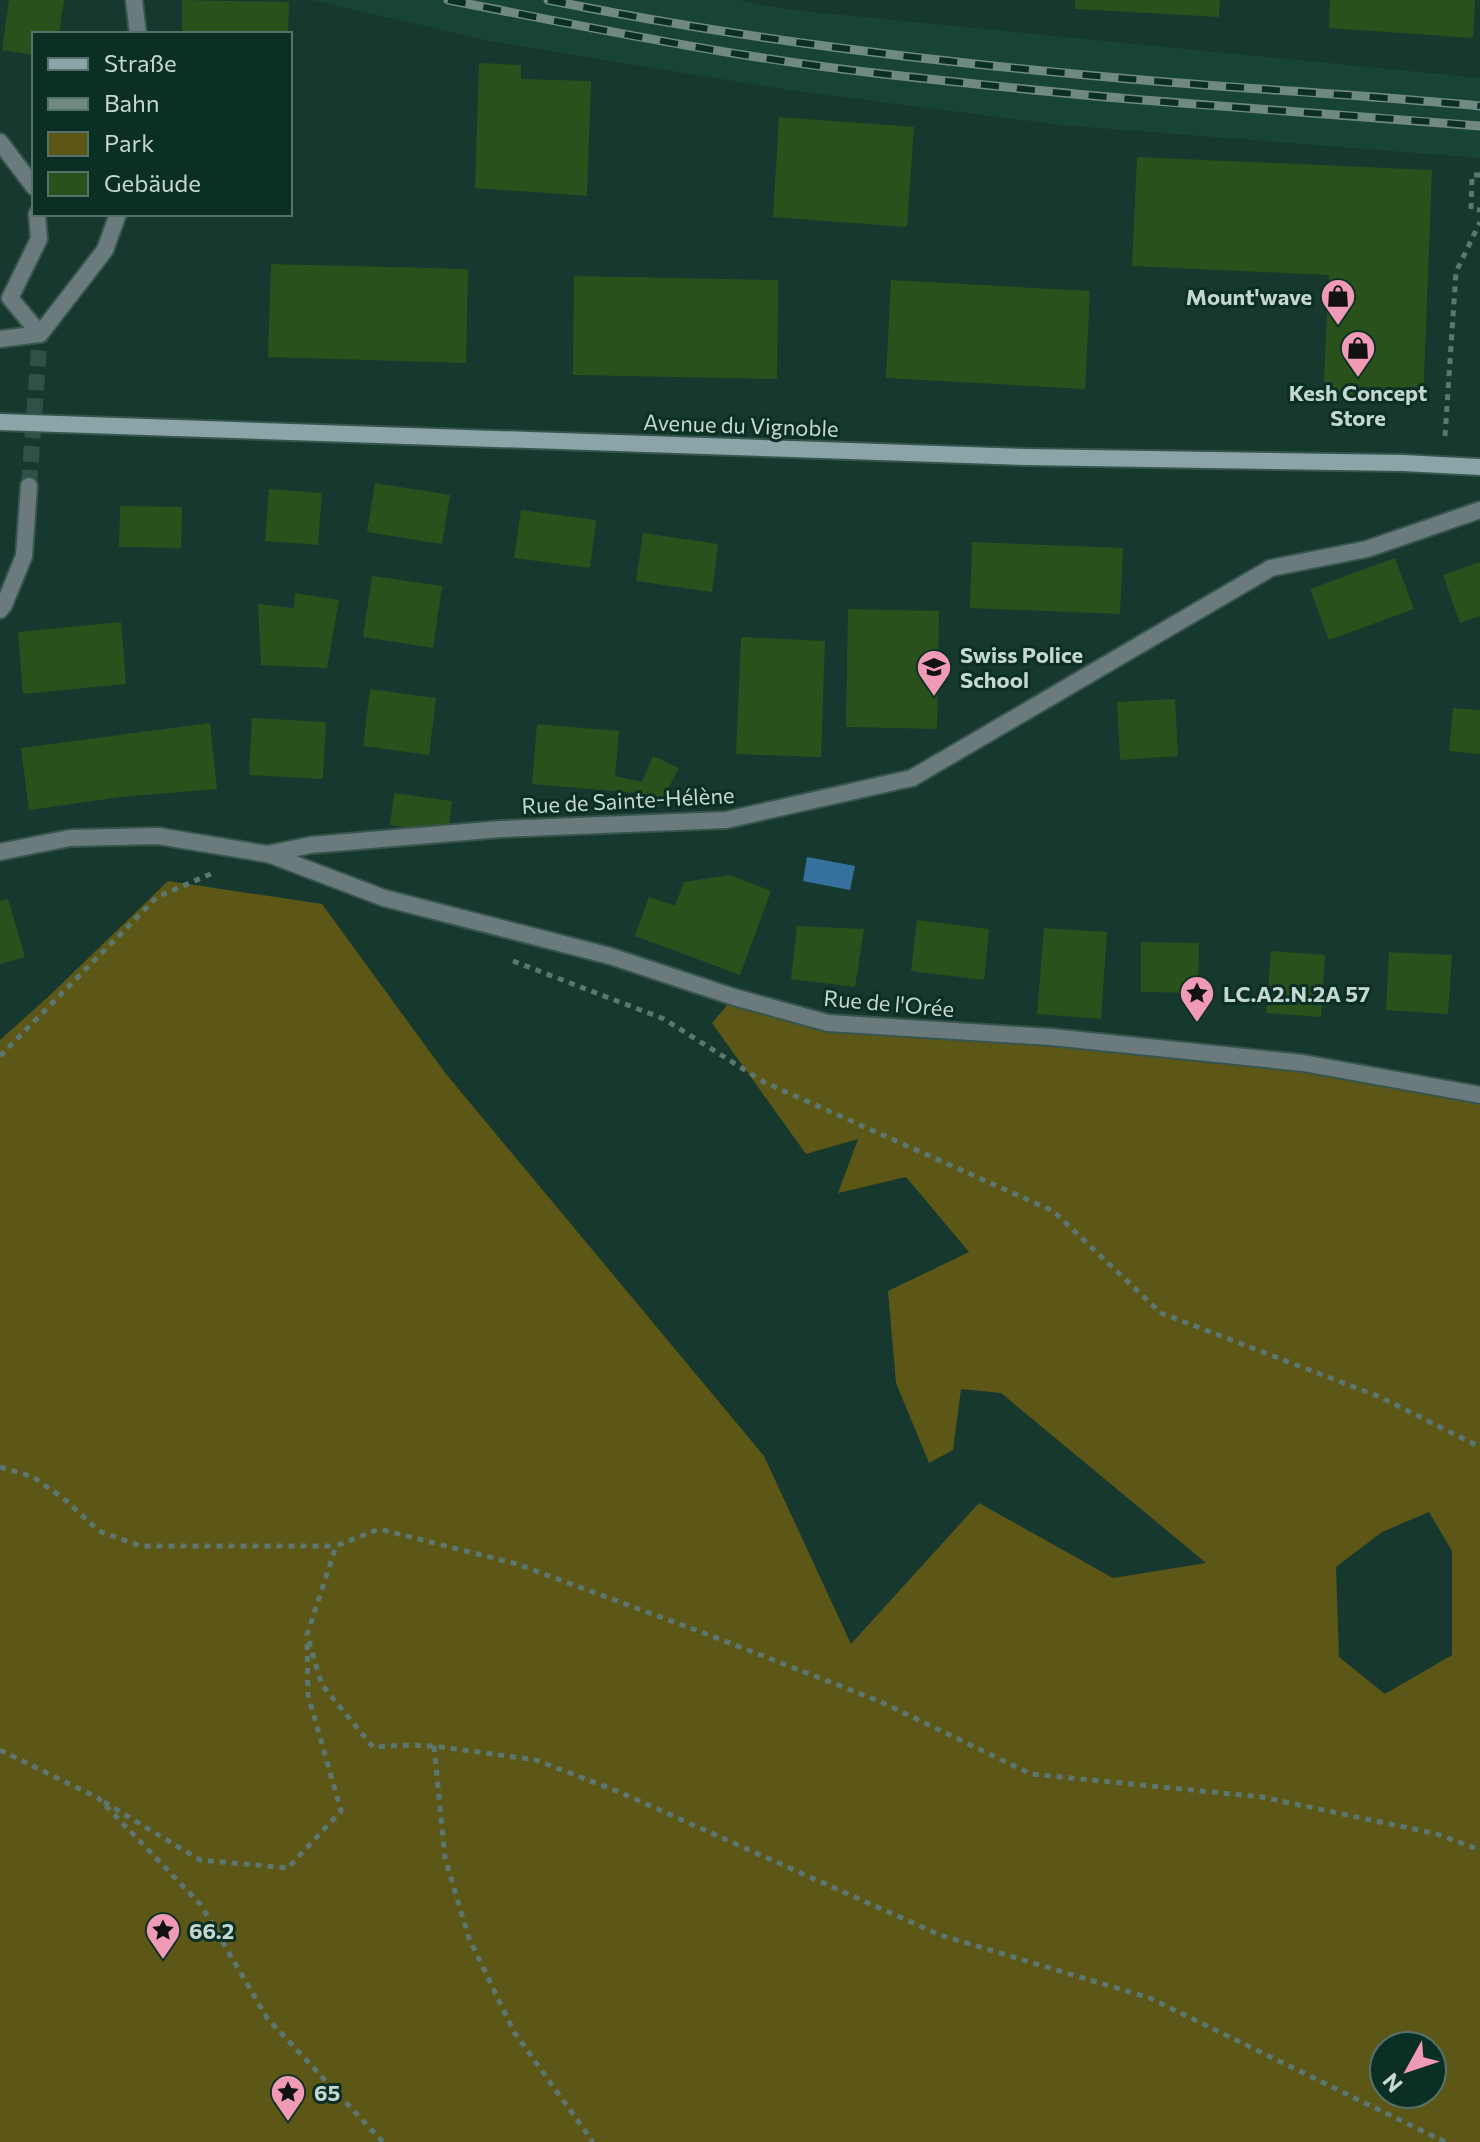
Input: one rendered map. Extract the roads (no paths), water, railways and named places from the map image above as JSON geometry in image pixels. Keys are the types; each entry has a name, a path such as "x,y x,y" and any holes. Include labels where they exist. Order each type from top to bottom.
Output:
{"main road":[{"name":"Avenue du Vignoble","path":"0,422 1026,457 1480,467"}],"street":[{"path":"134,0 138,32"},
{"path":"0,142 32,184"},
{"path":"37,216 39,239 10,298 40,334"},
{"path":"0,339 40,334 105,250 117,216"},
{"path":"0,610 24,556 29,486"},
{"name":"Rue de Sainte-Hélène","path":"0,852 70,838 158,836 267,854 311,845 501,829 726,820 912,778 1271,568 1367,549 1480,510"},
{"name":"Rue de l'Orée","path":"267,854 384,898 610,956 734,997 828,1023 1051,1037 1287,1062 1480,1095"}],"water":[{"path":"807,857 855,866 850,890 803,881"}],"tunnel":[{"path":"29,486 40,334"}],"railway":[{"path":"448,0 665,42 828,67 1099,96 1480,126"},
{"path":"548,0 765,38 911,57 1130,79 1480,106"}],"place":[{"name":"Mount'wave","path":"1338,327"},
{"name":"Kesh Concept Store","path":"1358,379"},
{"name":"Swiss Police School","path":"934,698"},
{"name":"LC.A2.N.2A 57","path":"1197,1024"},
{"name":"66.2","path":"163,1961"},
{"name":"65","path":"288,2123"}]}
